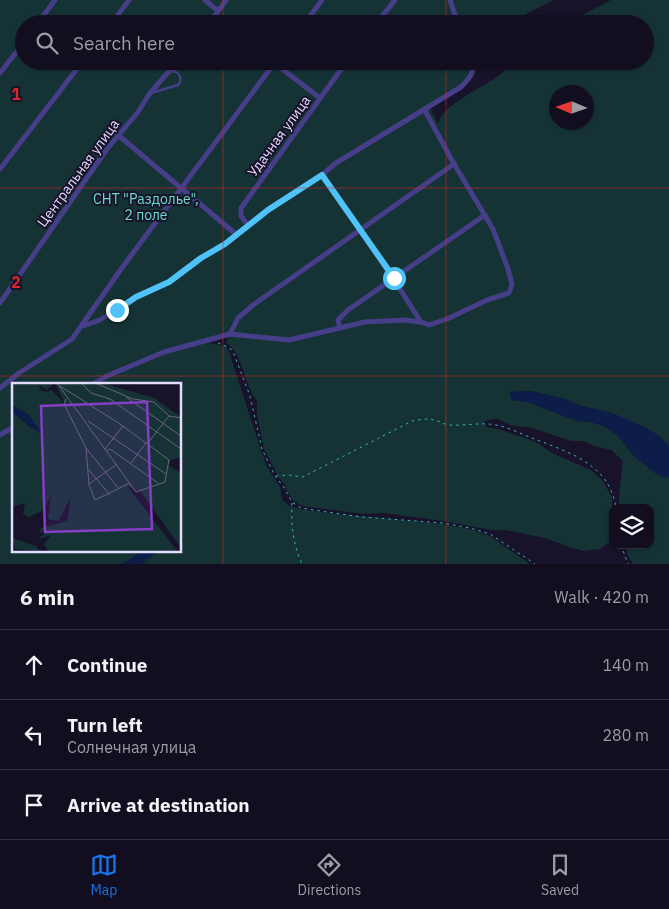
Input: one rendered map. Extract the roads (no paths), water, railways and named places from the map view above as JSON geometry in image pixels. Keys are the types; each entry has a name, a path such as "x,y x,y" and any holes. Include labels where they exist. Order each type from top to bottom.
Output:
{"street":[{"path":"44,15 55,0"},
{"path":"118,15 129,0"},
{"path":"204,0 217,13 226,0"},
{"path":"311,15 322,0"},
{"path":"383,15 395,0"},
{"path":"450,0 455,15"},
{"path":"0,73 15,54"},
{"path":"0,169 76,70"},
{"name":"Центральная улица","path":"0,303 73,196 169,70"},
{"path":"0,388 72,339 83,326 100,298 268,70"},
{"path":"284,70 320,98"},
{"name":"Удачная улица","path":"248,225 240,216 240,208 340,70"},
{"path":"83,326 100,320 136,297 169,282 201,258 225,244 268,210 343,159 461,86 470,78 474,70"},
{"path":"95,383 164,352 230,334 290,340 364,322 384,320 421,322 429,325 436,324 472,306 509,293 512,284 493,229 424,109"},
{"path":"118,135 237,235"},
{"path":"230,334 238,318 252,305 454,164"},
{"path":"322,175 394,278 421,322"},
{"path":"340,328 338,320 348,310 485,215"},
{"path":"0,435 12,428"}],"lane":[{"path":"150,93 178,85 181,78 178,73 174,71 166,73"}],"water":[{"path":"530,391 612,413 645,427 659,436 669,446 669,476 665,478 655,473 635,457 617,435 604,426 591,422 577,421 528,402 513,400 510,397 510,392"},
{"path":"156,552 141,564 122,564 140,553"}],"park label":[{"name":"СНТ \"Раздолье\", 2 поле","path":"146,207"}]}
